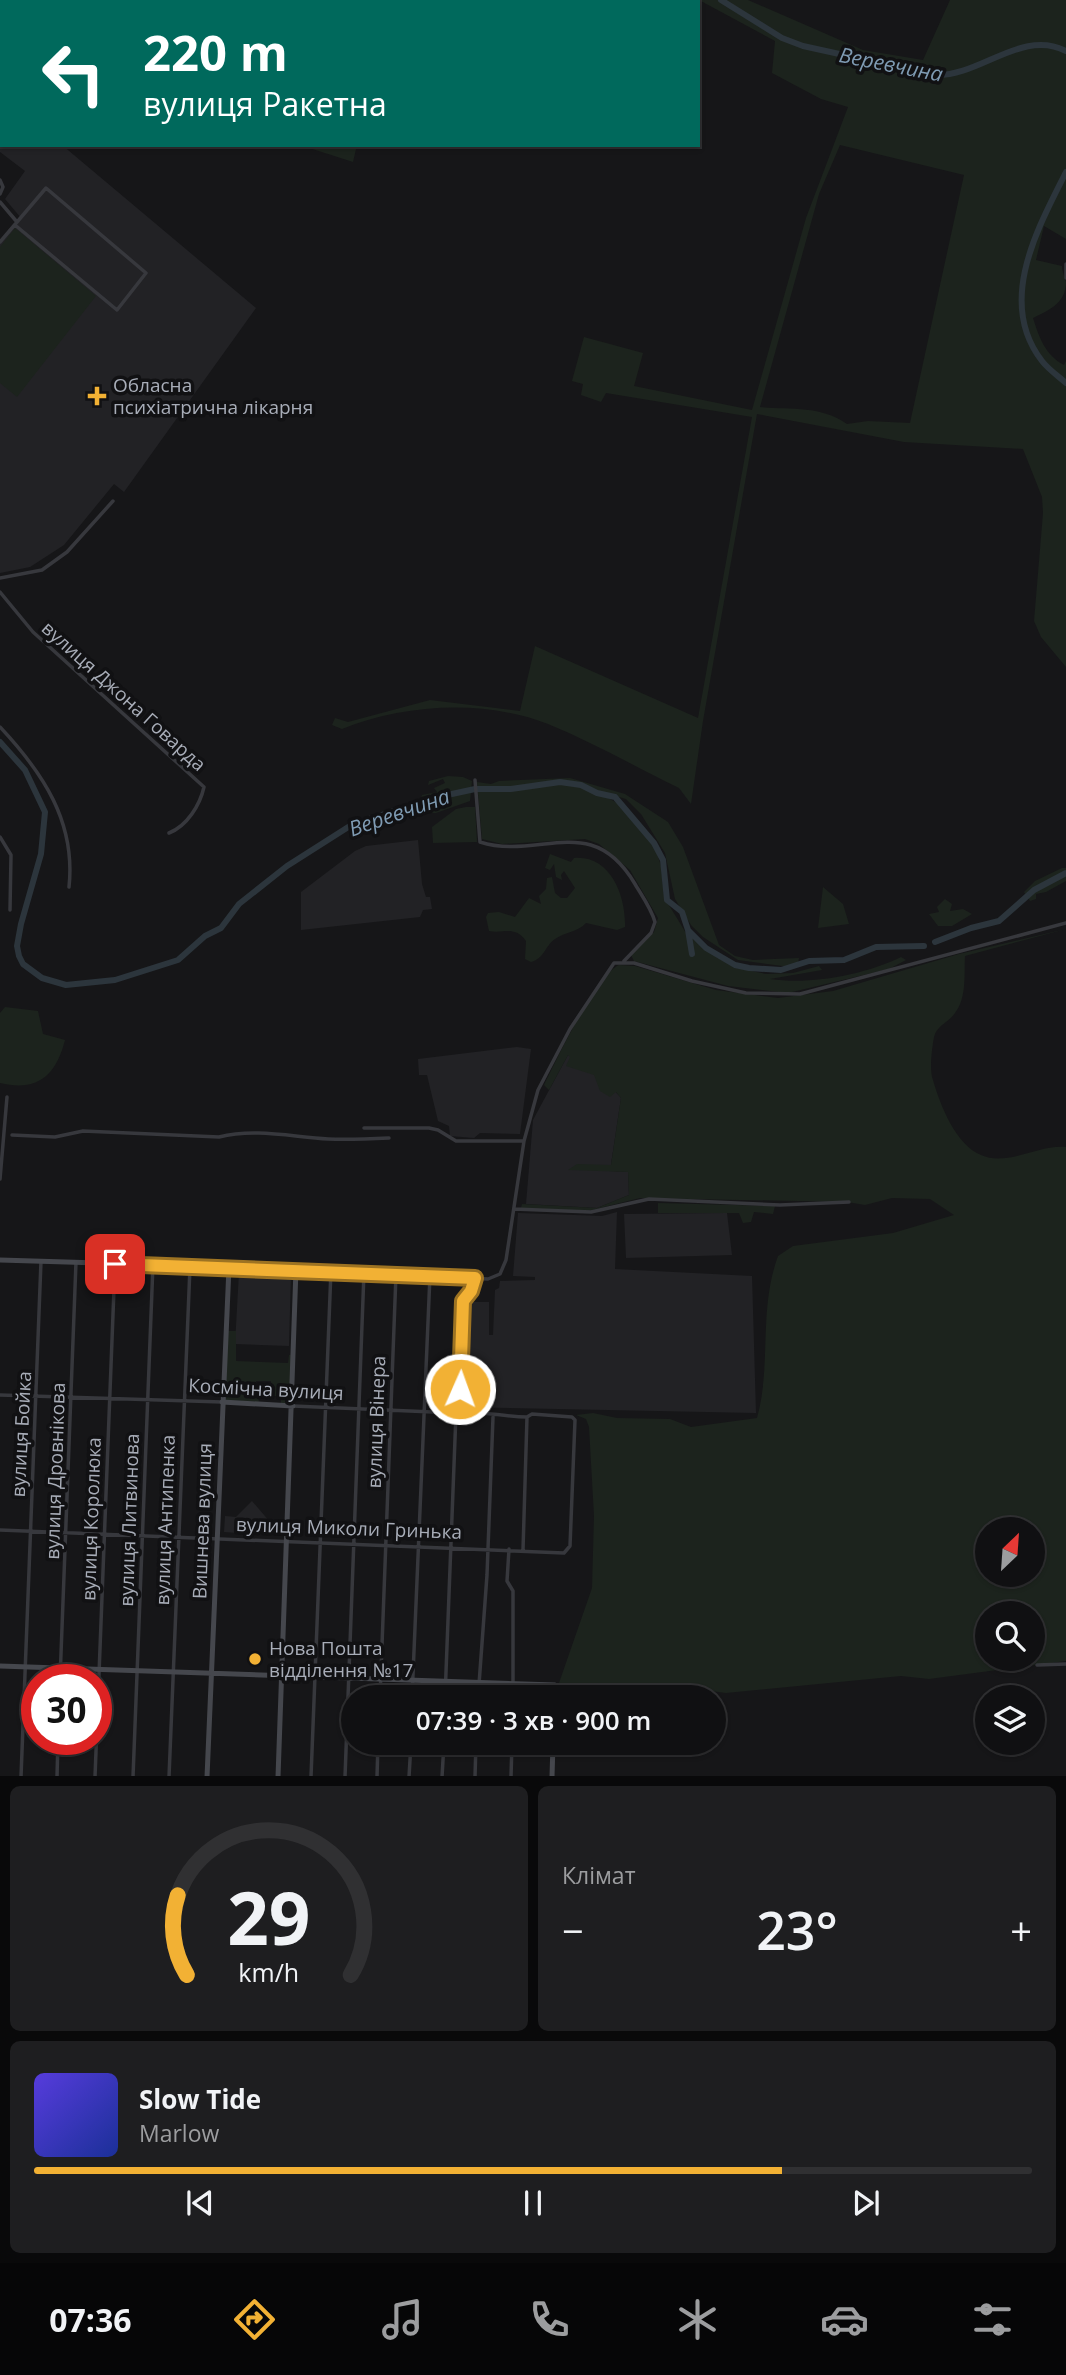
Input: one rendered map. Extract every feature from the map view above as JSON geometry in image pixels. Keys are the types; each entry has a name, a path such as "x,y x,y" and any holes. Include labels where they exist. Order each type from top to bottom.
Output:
{"street":[{"path":"0,180 4,187 0,194"},
{"path":"0,202 16,224 117,310 146,273 46,188 16,224 0,242"},
{"path":"0,211 9,215"},
{"path":"1066,264 1066,278"},
{"path":"0,578 42,570 66,552 113,501"},
{"name":"вулиця Джона Говарда","path":"0,592 33,632 204,787 202,797 181,828 169,833"},
{"path":"0,727 42,776 60,811 71,861 69,887"},
{"path":"475,779 480,842 497,846 586,842 607,852 623,866 655,922 651,933 624,961"},
{"path":"0,837 11,855 10,910"},
{"path":"0,1260 493,1278 502,1270 524,1141 538,1090 559,1048 605,972 614,963 624,961 746,993 800,994 836,987 1066,923"},
{"path":"0,1180 1,1135 9,1103 7,1097"},
{"path":"364,1128 429,1128 438,1130 456,1141 524,1141"},
{"path":"12,1135 55,1137 83,1131 219,1137 234,1133 389,1138"},
{"path":"514,1209 591,1212 649,1199 780,1205 849,1202"},
{"name":"вулиця Бойка","path":"26,1664 41,1261"},
{"name":"вулиця Дровнікова","path":"61,1664 76,1262"},
{"name":"вулиця Королюка","path":"100,1664 115,1264"},
{"name":"вулиця Литвинова","path":"134,1776 153,1264"},
{"name":"вулиця Антипенка","path":"169,1776 190,1265"},
{"name":"Вишнева вулиця","path":"207,1776 229,1267"},
{"path":"278,1776 296,1269"},
{"path":"311,1776 331,1270"},
{"path":"345,1776 364,1272"},
{"name":"вулиця Вінера","path":"380,1685 396,1274"},
{"path":"413,1685 430,1275"},
{"path":"446,1685 462,1306 475,1278"},
{"name":"Космічна вулиця","path":"0,1395 423,1412 482,1411 493,1417 573,1417 569,1549"},
{"path":"523,1550 528,1416"},
{"path":"478,1684 488,1548 493,1417"},
{"name":"вулиця Миколи Гринька","path":"0,1530 452,1546 561,1553 569,1549"},
{"path":"112,1670 513,1685 513,1591 507,1581 509,1549"},
{"path":"1045,1665 1066,1664"},
{"path":"0,1666 21,1666"},
{"name":"вулиця Бойка","path":"21,1776 22,1755"},
{"path":"57,1776 58,1755"},
{"name":"вулиця Королюка","path":"95,1776 96,1755"},
{"path":"377,1776 378,1755"},
{"path":"410,1776 411,1755"},
{"path":"442,1776 443,1755"},
{"path":"475,1776 476,1755"},
{"path":"511,1776 512,1755"},
{"path":"552,1776 553,1755"}],"shaded area":[{"path":"700,0 748,0 863,50 923,60 950,0 1066,0 1066,239 1044,226 1036,260 1062,266 1066,282 1059,301 1033,318 1047,351 1064,365 1066,361 1066,667 1041,637 1034,621 1042,497 1023,449 904,442 757,414 691,804 679,788 581,739 523,716 471,708 444,708 392,714 342,729 332,725 335,718 348,722 430,700 520,711 535,646 698,718 752,417 606,393 601,402 581,395 583,384 572,381 584,337 643,353 634,386 752,410 806,218 848,107 821,99 772,73 775,41","holes":["840,145 964,175 910,423 868,421 847,424 816,411 760,407 819,194"]},
{"name":"Обласна психіатрична лікарня","path":"0,147 64,147 256,308 124,492 114,484 64,545 30,567 0,573 0,243 21,218 5,199 25,171 0,152"},
{"path":"306,147 357,147 353,162"},
{"path":"15,228 96,296 17,397 0,383 0,247"},
{"path":"448,776 472,781 470,801 436,813 421,813 418,809 422,795 437,792 434,788 445,783 443,779 428,785 429,781"},
{"path":"570,778 625,794 668,822 683,847 719,945 735,956 753,960 799,958 797,968 738,960 703,937 691,925 675,899 665,853 641,814 626,799 591,789 625,807 655,847 661,866 664,897 686,933 704,948 737,968 766,974 793,973 819,966 822,970 770,979 803,981 871,969 901,957 906,960 889,969 788,993 728,986 634,961 631,955 654,932 658,918 630,870 599,844 585,839 502,844 482,839 477,782 491,784 499,781"},
{"path":"475,807 477,842 433,843 432,827 456,809"},
{"path":"418,840 422,884 426,897 430,897 432,909 423,910 420,917 301,930 301,892 355,851 366,846"},
{"path":"550,854 571,862 574,858 587,859 606,870 623,902 625,927 617,930 586,923 555,939 539,958 531,962 525,959 526,941 522,936 513,932 489,931 486,917 488,913 499,912 515,917 529,898 541,904 539,896 546,889 547,878 552,877 555,893 561,898 567,898 575,888 564,871 562,880 556,877 554,864 550,870 545,868"},
{"path":"1066,868 1066,881 1046,892 1036,894 1036,899 1030,901 1024,892 1035,881"},
{"path":"823,887 843,904 849,924 818,928"},
{"path":"945,899 952,904 950,911 963,909 972,914 952,926 938,926 929,914 939,912 937,907"},
{"path":"1066,929 965,956 964,986 959,1007 935,1033 931,1065 933,1080 950,1123 972,1150 991,1158 1001,1158 1066,1147 1066,1661 1045,1664 1045,1601 975,1601 975,1671 990,1671 929,1679 901,1676 726,1693 726,1685 559,1685 592,1588 594,1516 589,1427 586,1419 576,1415 593,1413 617,1418 670,1419 691,1427 757,1418 764,1378 768,1297 778,1256 793,1246 893,1233 954,1215 930,1199 892,1198 865,1205 847,1202 640,1198 588,1211 521,1208 522,1204 597,1208 629,1195 628,1172 568,1170 577,1164 611,1165 621,1098 616,1092 610,1097 600,1091 594,1075 566,1066 570,1057 568,1055 549,1090 544,1085 588,1001 610,972 619,965 635,966 716,990 778,998 833,991 959,954"},
{"path":"5,1007 38,1011 43,1034 65,1040 50,1072 34,1083 0,1083 0,1013"},
{"path":"517,1047 531,1049 520,1134 480,1133 474,1138 450,1136 449,1126 438,1121 427,1075 419,1075 418,1059"},
{"path":"568,1055 601,1075 621,1098 610,1171 628,1172 629,1195 597,1208 526,1204 533,1120"},
{"path":"658,1203 775,1206 773,1214 754,1212 751,1222 743,1223 739,1213 658,1213"},
{"path":"617,1212 615,1269 752,1276 756,1413 462,1407 464,1302 489,1302 489,1335 493,1335 495,1290 499,1288 500,1281 535,1280 535,1277 513,1276 518,1213 602,1216"},
{"path":"727,1213 732,1255 626,1258 624,1214"},
{"path":"239,1272 291,1273 289,1346 235,1344"},
{"path":"228,1331 236,1331 236,1361 288,1363 289,1355 292,1355 290,1403 281,1403 281,1396 271,1396 271,1381 256,1381 259,1402 224,1400"},
{"path":"252,1501 270,1522 269,1535 224,1532 225,1516 236,1517"}],"waterway":[{"name":"Веревчина","path":"721,0 782,38 803,46 935,75 952,74 1033,45 1066,51"},
{"name":"Веревчина","path":"1066,172 1034,241 1022,290 1022,314 1029,338 1044,364 1066,383"},
{"name":"Веревчина","path":"0,742 25,770 45,812 41,854 17,946 19,956 23,964 42,978 66,985 115,980 178,960 205,936 221,928 239,904 287,866 353,824 438,797 475,789 511,789 560,782 581,785 597,793 615,797 654,843 663,860 667,900 682,912 688,930 706,948 735,965 781,970 809,961 844,960 876,947 924,946"},
{"name":"Веревчина","path":"935,942 999,921 1034,890 1066,873"},
{"path":"688,930 692,954"}],"place":[{"name":"Обласна психіатрична лікарня","path":"97,396"},
{"name":"Нова Пошта відділення №17","path":"255,1659"}],"route":[{"path":"115,1264 331,1270 475,1278 471,1291 463,1301 460,1389"}]}
